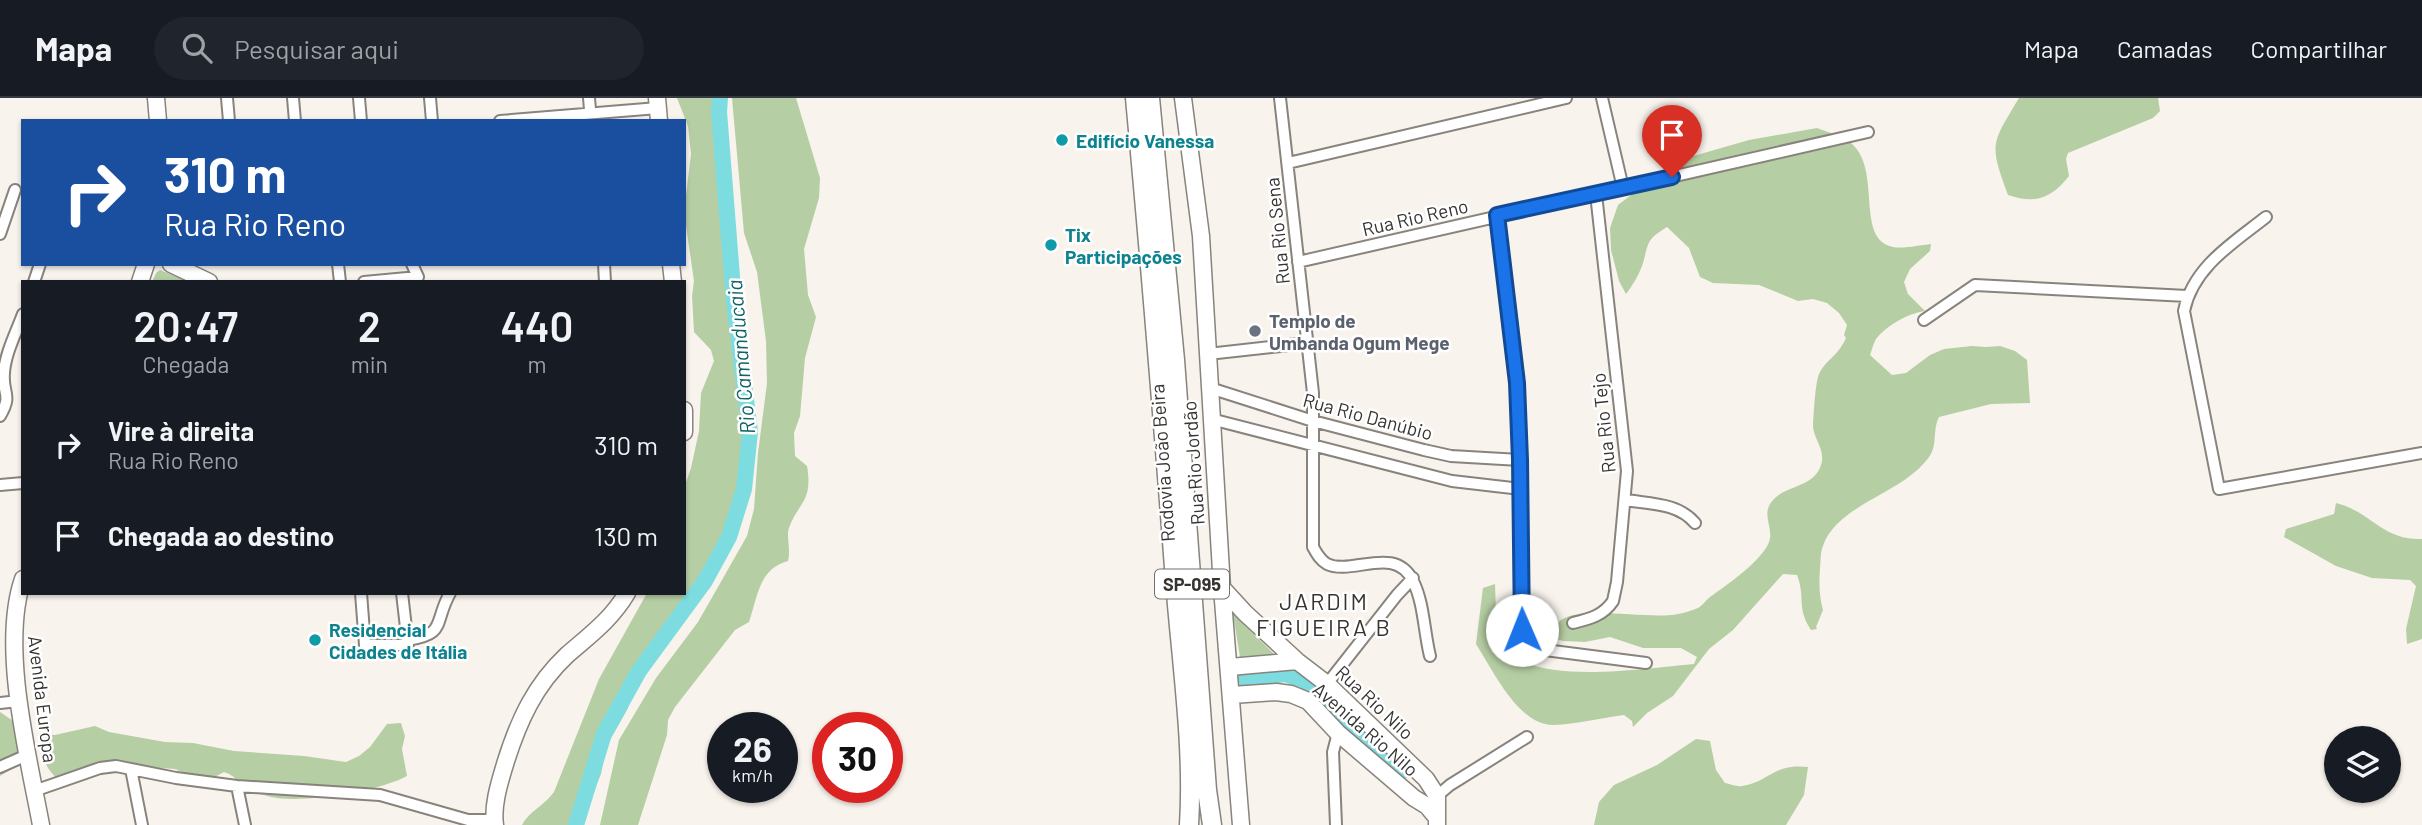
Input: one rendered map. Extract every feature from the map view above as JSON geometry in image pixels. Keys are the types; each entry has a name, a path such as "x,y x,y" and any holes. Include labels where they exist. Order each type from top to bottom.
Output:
{"main road":[{"name":"Rodovia João Beira","path":"1135,98 1164,416 1191,793 1189,825"},
{"name":"Rodovia João Beira","path":"1150,98 1175,360 1206,778 1212,825"}],"street":[{"path":"156,98 158,119"},
{"path":"227,98 229,119"},
{"path":"293,98 295,119"},
{"path":"359,98 361,119"},
{"path":"430,98 432,119"},
{"path":"589,98 591,117"},
{"name":"Rua Rio Jordão","path":"1182,98 1201,236 1222,588 1241,825"},
{"name":"Rua Rio Sena","path":"1279,98 1313,393 1313,547 1320,559 1330,565 1343,566 1374,561 1389,563 1401,568 1413,578"},
{"path":"1288,163 1566,98"},
{"path":"1602,98 1623,188"},
{"path":"546,119 658,109"},
{"name":"Rua Rio Reno","path":"1298,262 1868,132"},
{"path":"0,234 15,190"},
{"name":"Rua Rio Tejo","path":"1573,623 1607,610 1613,601 1628,471 1596,194"},
{"path":"1497,215 1517,383 1522,630 1531,642 1545,650 1646,663"},
{"path":"2266,216 2200,273 2187,296 2184,311 2220,489 2422,453"},
{"path":"179,267 205,280"},
{"path":"399,280 417,279"},
{"path":"1924,320 1975,285 2187,296"},
{"path":"0,416 8,403 3,376 21,320"},
{"path":"1208,354 1307,343"},
{"name":"Rua Rio Danúbio","path":"1210,388 1313,421 1451,456 1520,460"},
{"path":"1211,419 1452,481 1521,489"},
{"path":"0,485 21,483"},
{"path":"1626,500 1678,508 1695,523"},
{"path":"1327,684 1413,578 1420,599 1430,656"},
{"name":"Avenida Europa","path":"21,588 12,630 27,755 41,825"},
{"name":"Rua Rio Nilo","path":"1222,588 1426,779 1434,811"},
{"path":"361,595 365,645 408,645 402,595"},
{"path":"439,595 441,610"},
{"path":"407,640 428,637 434,633 449,595"},
{"path":"34,791 100,768 116,766 237,786 380,795 402,799 468,820 494,822 499,783 525,708 566,656 599,629 626,595"},
{"path":"1230,667 1297,660"},
{"name":"Avenida Rio Nilo","path":"1232,695 1276,692 1291,694 1308,701 1338,733 1414,798 1434,811"},
{"path":"0,703 19,701"},
{"path":"1336,825 1333,752 1338,733"},
{"path":"1434,811 1450,785 1527,737"},
{"path":"0,767 27,755"},
{"path":"131,769 142,825"},
{"path":"237,786 245,825"}],"green space":[{"path":"677,98 718,98 723,251 738,333 738,362 748,402 746,471 729,543 723,556 691,601 685,614 642,670 627,710 606,747 601,774 580,825 522,825 554,792 599,679 646,595 686,595 686,482 699,431 701,393 714,361 711,350 694,332 694,281 686,226 686,195 691,154 685,119"},
{"path":"732,98 796,98 820,178 819,198 804,249 808,295 816,317 805,358 800,416 794,433 795,456 807,466 807,494 789,528 788,561 778,565 765,577 749,622 735,630 675,707 668,720 667,735 638,825 600,825 619,740 656,678 698,622 747,536 754,509 767,383 766,341 757,272 744,233"},
{"path":"2019,98 2158,98 2160,111 2153,118 2068,153 2066,159 2069,176 2062,184 2042,198 2026,199 2008,195 1996,154 1998,136"},
{"path":"1817,128 1848,141 1860,155 1866,170 1874,231 1881,241 1893,247 1931,244 1930,251 1910,269 1904,282 1908,294 1925,311 1905,317 1886,329 1876,339 1870,355 1892,375 1906,373 1930,355 1944,349 2000,346 2015,351 2027,360 2030,403 1991,404 1939,417 1932,452 1918,470 1856,509 1831,532 1821,551 1819,584 1823,610 1817,629 1811,630 1806,622 1797,575 1783,574 1733,630 1709,649 1673,696 1647,713 1633,727 1632,721 1624,715 1553,725 1540,723 1529,716 1508,694 1476,644 1483,588 1495,584 1496,613 1509,635 1511,655 1528,664 1573,672 1599,672 1694,664 1697,657 1681,648 1643,648 1610,637 1585,642 1563,641 1553,638 1551,632 1561,620 1571,616 1600,613 1665,615 1694,610 1754,562 1762,554 1770,538 1767,513 1771,503 1780,494 1810,480 1822,463 1821,451 1813,430 1817,382 1823,367 1840,349 1846,338 1844,335 1847,325 1839,313 1827,303 1813,299 1798,301 1759,285 1713,283 1700,277 1689,248 1667,227 1649,242 1640,271 1626,294 1619,281 1611,250 1610,228 1618,205 1676,161 1749,140"},
{"path":"160,270 184,280 153,280"},
{"path":"2336,503 2348,507 2396,535 2422,539 2422,639 2407,644 2406,629 2416,586 2410,580 2372,578 2336,566 2284,537 2286,529 2334,514"},
{"path":"1233,614 1275,655 1240,657"},
{"path":"0,712 16,723 21,747 8,771 0,776"},
{"path":"401,723 405,736 402,749 407,776 379,787 302,799 285,799 258,793 242,786 224,772 211,779 188,775 175,769 147,767 93,776 66,785 49,770 43,757 41,742 42,734 55,735 95,726 109,732 165,742 346,762 370,747 387,724"},
{"path":"1696,739 1710,741 1716,770 1725,783 1740,786 1751,784 1779,770 1808,767 1804,795 1786,825 1594,825 1599,802 1614,785 1657,765"}],"waterway":[{"name":"Rio Camanducaia","path":"576,825 604,734 639,671 705,581 729,537 744,489 750,432 734,302 720,98"},
{"path":"1245,679 1285,674 1305,681 1406,770"}],"place":[{"name":"Edifício Vanessa","path":"1062,140"},
{"name":"Tix Participações","path":"1051,245"},
{"name":"Templo de Umbanda Ogum Mege","path":"1255,331"},
{"name":"Residencial Cidades de Itália","path":"315,640"}],"district":[{"name":"JARDIM FIGUEIRA B","path":"1324,614"}],"route":[{"path":"1522,630 1517,383 1497,215 1672,177"}]}
